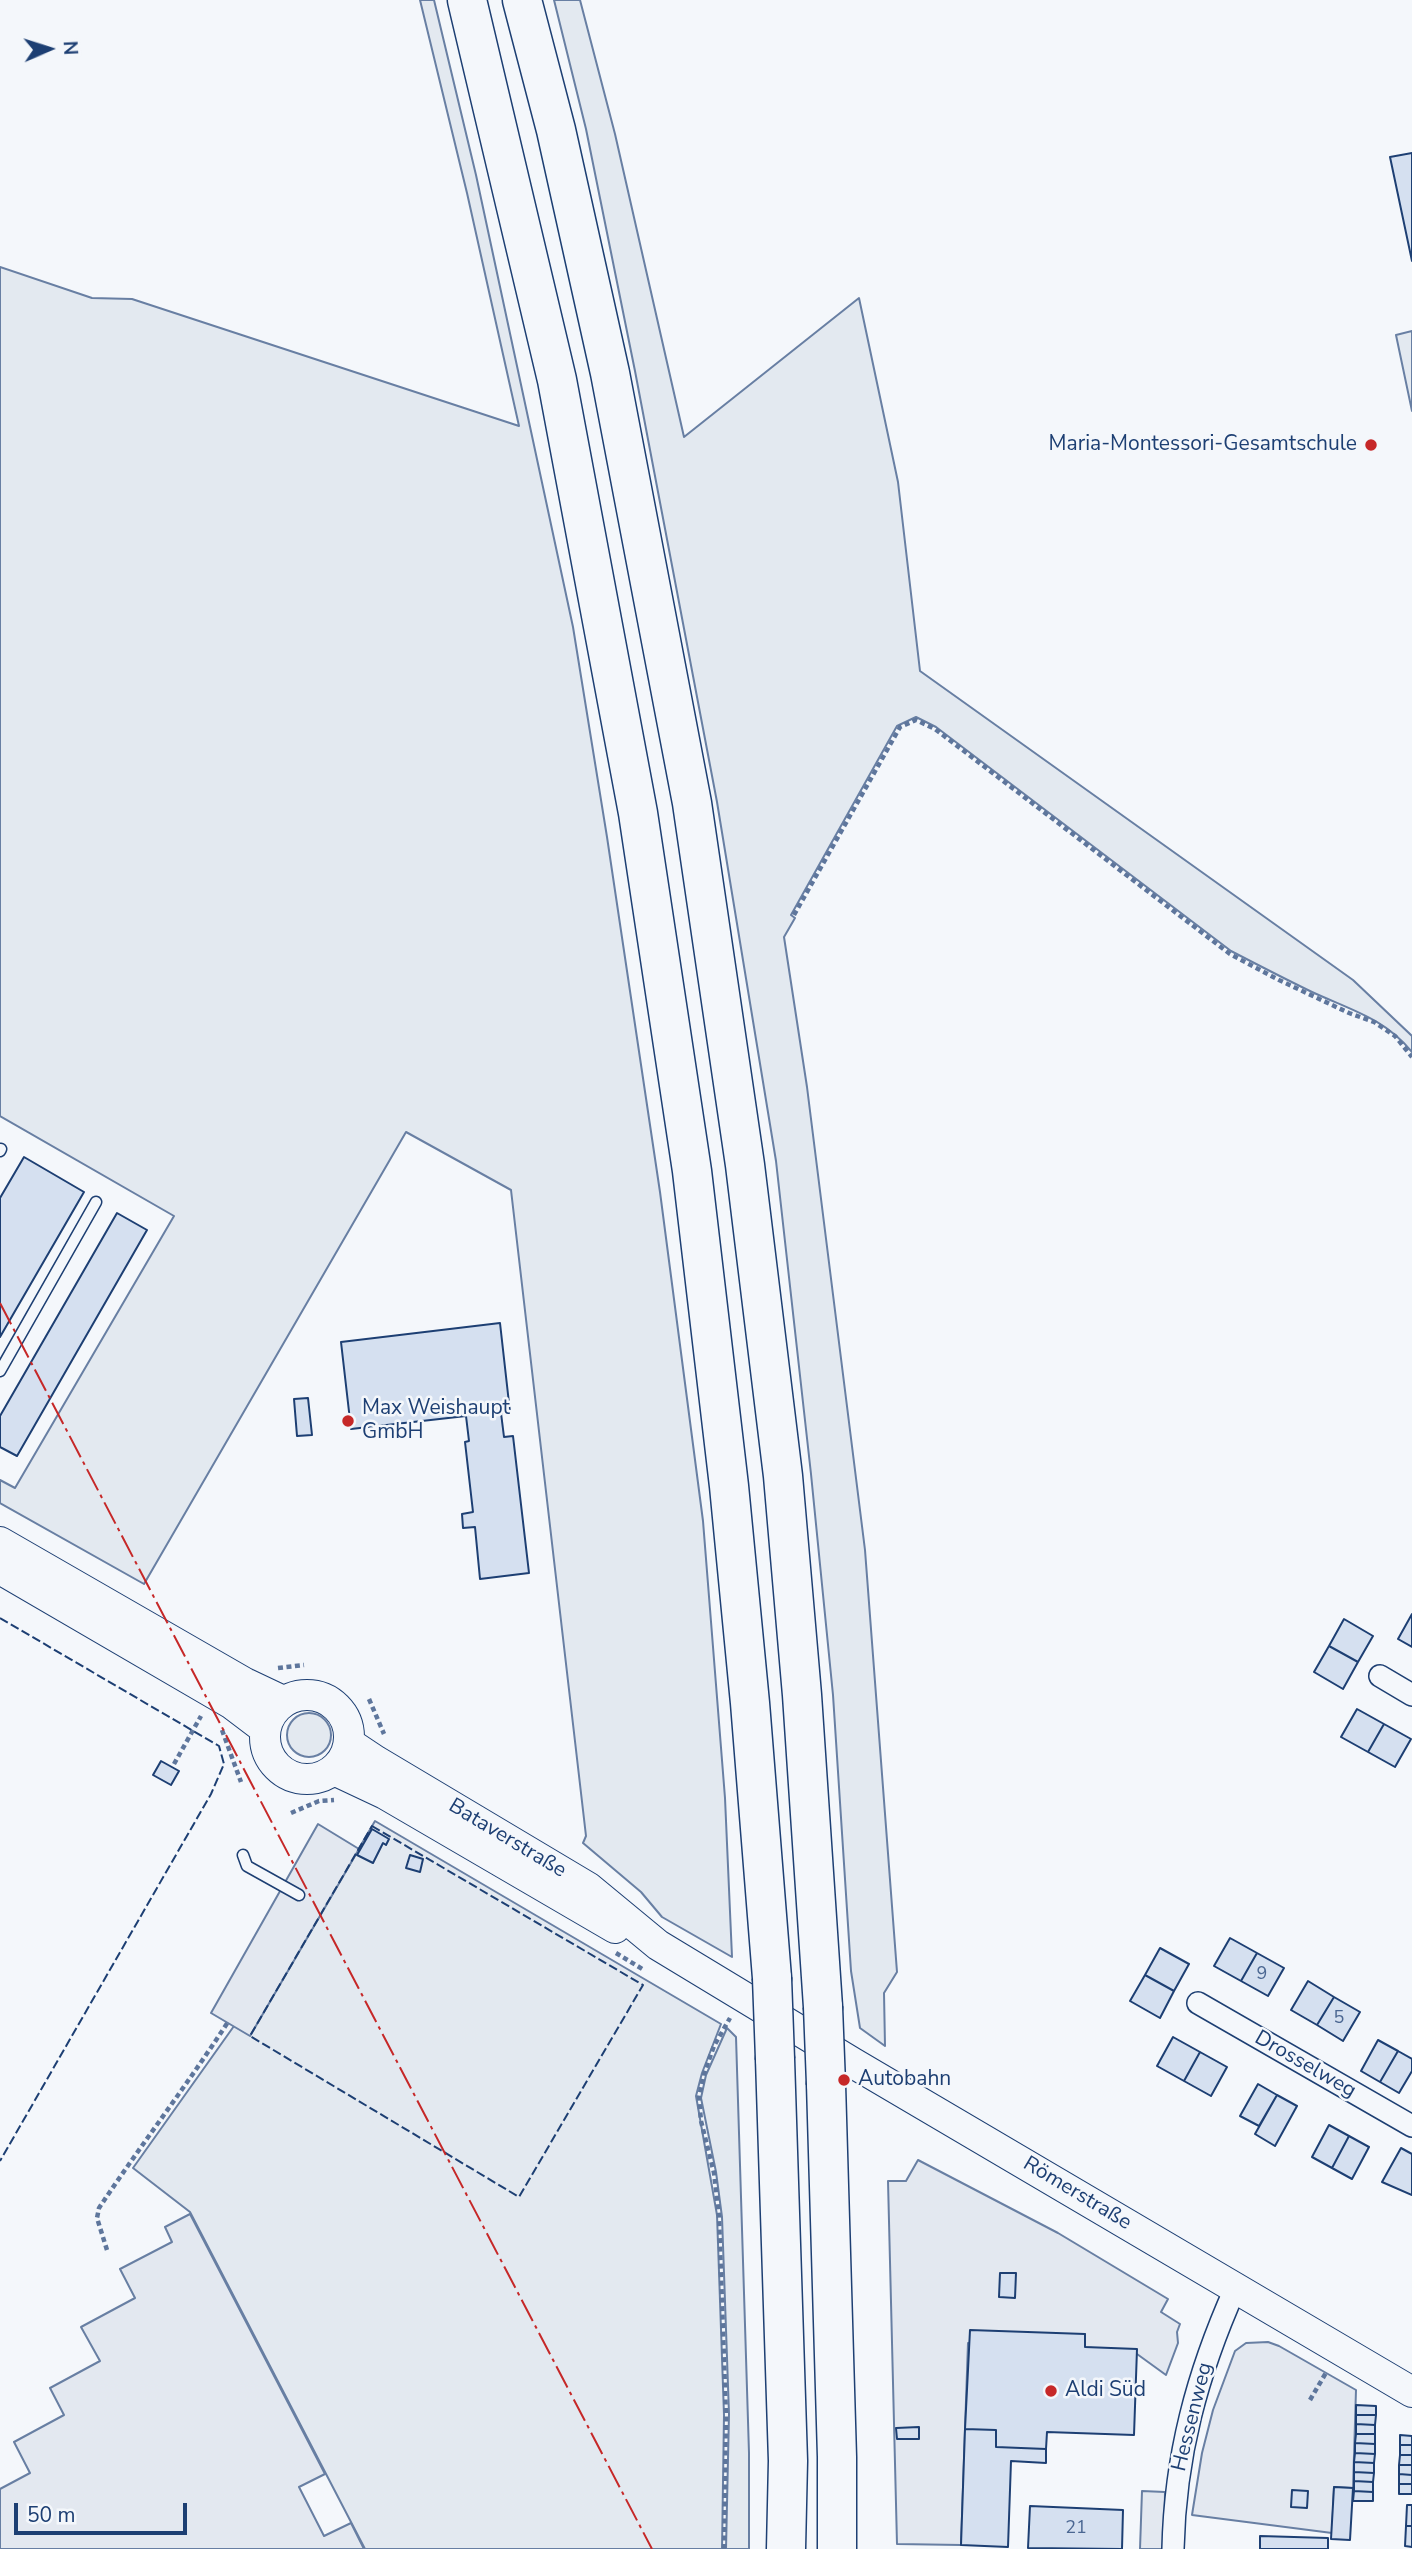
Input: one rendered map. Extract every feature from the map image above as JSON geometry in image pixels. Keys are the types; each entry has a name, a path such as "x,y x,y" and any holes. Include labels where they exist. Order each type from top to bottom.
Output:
{"highway":[{"path":"467,0 557,380 638,814 692,1171 723,1431 750,1703 757,1987 775,2059 788,2461 786,2549"},
{"path":"522,0 556,130 610,373 694,817 745,1164 783,1476 802,1695 823,2007 837,2457 837,2549"}],"street":[{"path":"0,1542 245,1683 283,1701"},
{"path":"0,1569 232,1704 265,1729"},
{"path":"1380,1676 1412,1695"},
{"path":"313,1694 327,1699 341,1710 348,1726 349,1742 344,1758 334,1770 316,1778 297,1778 283,1772 272,1761 266,1746 265,1729 271,1713 283,1701 297,1695 313,1694"},
{"name":"Bataverstraße","path":"349,1742 376,1761 589,1888 658,1945"},
{"name":"Bataverstraße","path":"334,1770 385,1794 621,1932 757,1987"},
{"name":"Römerstraße","path":"757,1987 1235,2289 1412,2392"},
{"name":"Drosselweg","path":"1198,2003 1412,2126"},
{"name":"Hessenweg","path":"1172,2549 1174,2507 1182,2447 1202,2371 1235,2289"}],"lane":[{"path":"0,1371 96,1202"},
{"path":"243,1855 247,1866 299,1895"}],"path":[{"path":"794,915 900,727 916,720 935,729 1230,954 1291,986 1374,1022 1395,1036 1412,1057"},
{"path":"174,1764 202,1715"},
{"path":"724,2549 726,2415 719,2216 714,2173 701,2121 699,2097 714,2046 757,1987"},
{"path":"107,2250 97,2218 99,2208 137,2151 190,2081 228,2022"},
{"path":"1310,2400 1339,2351"}],"shaded area":[{"path":"420,0 434,0 476,175 573,627 607,837 660,1192 703,1521 725,1798 732,1957 662,1917 641,1892 583,1843 586,1836 511,1190 406,1132 144,1584 0,1503 0,1480 15,1488 174,1216 0,1116 0,267 92,298 132,299 519,426"},
{"path":"554,0 580,0 615,134 684,437 859,298 898,482 920,671 1353,980 1412,1036 1412,1052 1390,1031 1366,1016 1231,951 936,727 916,717 897,726 791,915 795,918 784,937 807,1087 865,1550 897,1972 884,1993 885,2046 860,2028 851,1971 833,1695 776,1161 717,802 635,371 586,129"},
{"path":"1412,331 1412,411 1396,335"},
{"path":"309,1713 324,1720 331,1735 324,1750 309,1757 294,1750 287,1735 294,1720"},
{"path":"375,1821 721,2024 696,2096 717,2215 724,2415 722,2549 365,2549 190,2212 133,2168 234,2026 250,2035"},
{"path":"318,1824 359,1849 250,2036 211,2013"},
{"path":"727,2028 736,2037 749,2453 749,2549 726,2549 729,2414 722,2217 701,2098 706,2075"},
{"path":"918,2160 1058,2233 1168,2299 1161,2312 1180,2324 1177,2332 1178,2343 1166,2375 1137,2354 1085,2347 1085,2334 968,2343 961,2545 897,2544 888,2181 906,2181"},
{"path":"190,2214 325,2474 299,2487 324,2536 351,2523 364,2549 0,2549 0,2489 30,2473 14,2442 64,2415 50,2388 100,2361 81,2327 135,2298 120,2269 172,2242 165,2227"},
{"path":"1268,2342 1356,2390 1353,2488 1334,2487 1332,2533 1192,2515 1202,2453 1213,2410 1235,2351 1246,2343"},
{"path":"1142,2491 1165,2492 1164,2549 1140,2549"}],"building":[{"path":"1412,153 1412,261 1390,157"},
{"path":"24,1157 84,1192 0,1337 0,1198"},
{"path":"117,1213 147,1230 17,1456 0,1447 0,1416"},
{"path":"500,1323 510,1412 501,1413 504,1437 513,1436 529,1573 480,1579 475,1527 463,1528 462,1514 473,1512 465,1442 469,1441 466,1416 351,1429 341,1342"},
{"path":"308,1398 312,1435 297,1436 294,1399"},
{"path":"1412,1614 1412,1647 1398,1639"},
{"path":"1344,1619 1373,1636 1358,1662 1329,1646"},
{"path":"1329,1646 1358,1662 1343,1689 1314,1672"},
{"path":"1357,1709 1384,1724 1368,1752 1341,1737"},
{"path":"1384,1724 1411,1739 1395,1767 1368,1752"},
{"path":"161,1761 179,1771 171,1785 153,1775"},
{"path":"372,1829 389,1839 386,1845 383,1843 373,1863 357,1855"},
{"path":"410,1855 423,1859 420,1872 406,1868"},
{"path":"1230,1938 1257,1953 1241,1981 1214,1966"},
{"path":"1160,1948 1189,1964 1174,1991 1145,1975"},
{"path":"1257,1953 1284,1968 1268,1996 1241,1981"},
{"path":"1145,1975 1174,1991 1160,2018 1130,2001"},
{"path":"1308,1981 1334,1997 1317,2025 1291,2010"},
{"path":"1334,1997 1360,2012 1343,2041 1317,2025"},
{"path":"1173,2037 1200,2052 1184,2081 1157,2066"},
{"path":"1378,2040 1398,2051 1380,2082 1361,2071"},
{"path":"1398,2051 1412,2059 1412,2071 1399,2093 1380,2082"},
{"path":"1200,2052 1227,2067 1211,2096 1184,2081"},
{"path":"1258,2084 1277,2095 1259,2126 1240,2116"},
{"path":"1277,2095 1297,2106 1275,2146 1255,2134"},
{"path":"1329,2125 1349,2136 1332,2168 1312,2157"},
{"path":"1349,2136 1369,2147 1352,2179 1332,2168"},
{"path":"1401,2148 1412,2154 1412,2195 1382,2182"},
{"path":"1000,2273 1016,2273 1015,2298 999,2297"},
{"name":"Aldi Süd","path":"970,2330 1085,2334 1085,2347 1137,2349 1134,2435 1047,2432 1046,2449 996,2447 996,2430 965,2429"},
{"path":"1356,2405 1376,2406 1376,2415 1356,2415"},
{"path":"1356,2415 1376,2415 1375,2425 1356,2424"},
{"path":"1356,2424 1375,2425 1375,2434 1356,2434"},
{"path":"919,2427 919,2439 897,2439 896,2428"},
{"path":"965,2429 996,2430 996,2447 1046,2449 1046,2463 1011,2461 1008,2547 961,2545"},
{"path":"1356,2434 1375,2434 1375,2444 1355,2443"},
{"path":"1400,2435 1412,2436 1412,2445 1400,2445"},
{"path":"1355,2443 1375,2444 1375,2454 1355,2453"},
{"path":"1400,2445 1412,2445 1412,2455 1400,2455"},
{"path":"1355,2453 1375,2454 1374,2463 1354,2462"},
{"path":"1400,2455 1412,2455 1412,2465 1399,2465"},
{"path":"1354,2462 1374,2463 1374,2473 1354,2472"},
{"path":"1399,2465 1412,2465 1412,2475 1399,2474"},
{"path":"1354,2472 1374,2473 1373,2482 1354,2481"},
{"path":"1399,2474 1412,2475 1412,2484 1399,2484"},
{"path":"1354,2481 1373,2482 1373,2492 1354,2491"},
{"path":"1399,2484 1412,2484 1412,2494 1399,2494"},
{"path":"1334,2487 1353,2488 1350,2540 1331,2539"},
{"path":"1292,2490 1308,2491 1307,2508 1291,2507"},
{"path":"1354,2491 1373,2492 1373,2501 1353,2501"},
{"path":"1407,2505 1412,2505 1412,2526 1406,2526"},
{"path":"1030,2506 1123,2510 1122,2549 1028,2548"},
{"path":"1406,2526 1412,2526 1412,2547 1405,2546"},
{"path":"1260,2536 1328,2538 1328,2549 1260,2549"}],"fence":[{"path":"0,1618 219,1746 224,1764 211,1794 0,2161"},
{"path":"372,1826 643,1985 519,2197 250,2036 372,1826"}],"power":[{"path":"0,1303 652,2549"}],"place":[{"name":"Maria-Montessori-Gesamtschule","path":"1371,445"},
{"name":"Max Weishaupt GmbH","path":"348,1421"},
{"name":"Autobahn","path":"844,2080"},
{"name":"Aldi Süd","path":"1051,2391"}]}
